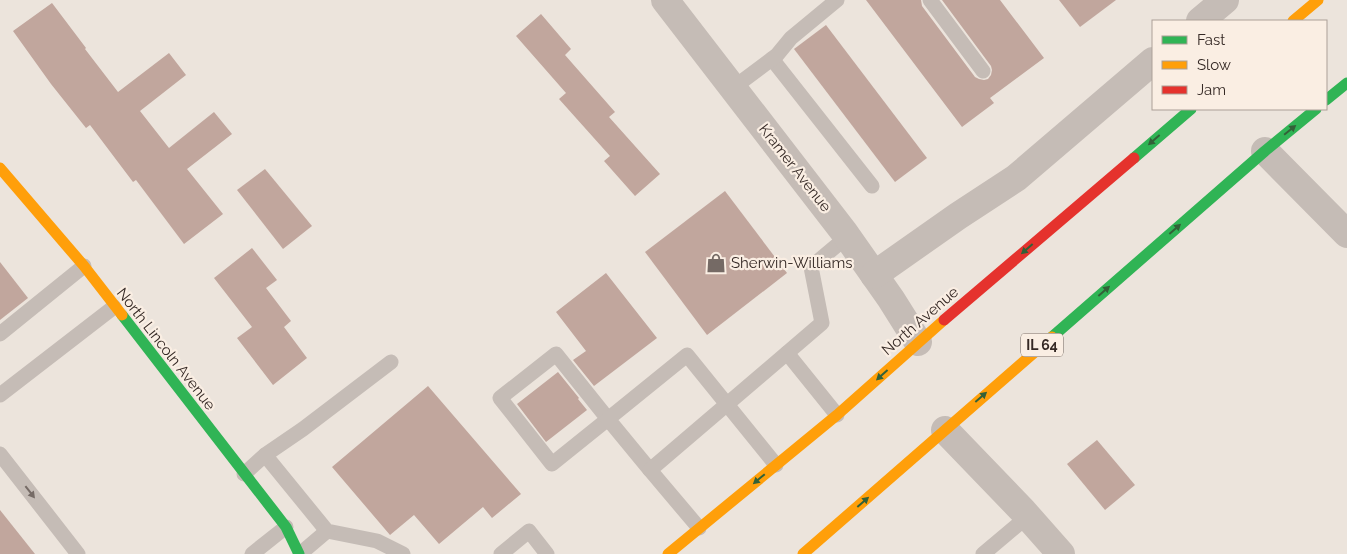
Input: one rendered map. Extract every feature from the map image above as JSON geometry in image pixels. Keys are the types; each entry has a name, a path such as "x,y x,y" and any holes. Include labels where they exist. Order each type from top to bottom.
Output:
{"main road":[{"path":"1294,20 1318,0"},
{"path":"1327,99 1347,83"},
{"name":"North Avenue","path":"668,554 837,415 918,342 1190,110"},
{"name":"IL 64","path":"803,554 1265,150 1315,110"},
{"name":"North Lincoln Avenue","path":"0,168 84,266 286,527 300,554"}],"street":[{"name":"Kramer Avenue","path":"665,0 848,236 918,342"},
{"path":"1201,20 1225,0"},
{"path":"874,275 1016,178 1152,62"},
{"path":"1265,150 1347,234"},
{"path":"945,430 1028,516 1061,554"}],"lane":[{"path":"733,88 772,59 791,38 837,0"},
{"path":"930,0 982,71"},
{"path":"772,59 872,186"},
{"path":"650,470 822,323 811,267 848,236"},
{"path":"0,334 84,266"},
{"path":"0,395 114,307"},
{"path":"787,353 837,415"},
{"path":"699,528 608,419 556,354 500,398 552,464 608,419 687,355 776,465"},
{"path":"244,474 265,456 303,430 391,362"},
{"path":"0,454 78,554"},
{"path":"265,456 327,532 377,541 403,554"},
{"path":"987,553 1028,516"},
{"path":"252,554 286,527"},
{"path":"501,554 529,531 548,554"},
{"path":"300,554 327,532"}],"building":[{"path":"866,0 921,0 922,6 975,77 984,80 988,79 991,75 991,66 942,0 1000,0 1044,58 990,98 994,103 962,127"},
{"path":"1059,0 1116,0 1080,27"},
{"path":"52,3 118,92 169,53 186,75 140,111 169,148 214,112 232,134 187,169 223,214 184,244 136,180 133,182 90,125 86,128 51,84 13,31"},
{"path":"541,14 571,49 565,55 615,112 609,117 660,174 635,196 604,161 610,156 559,99 566,93 516,36"},
{"path":"826,25 927,158 895,182 794,49"},
{"path":"265,169 312,226 283,249 237,190"},
{"name":"Sherwin-Williams","path":"725,191 787,273 707,335 645,252"},
{"path":"252,248 277,280 266,288 291,321 284,327 307,358 273,385 237,338 252,327 214,278"},
{"path":"0,262 28,298 0,320"},
{"path":"606,273 657,338 594,386 573,360 586,351 556,312"},
{"path":"558,372 587,410 546,442 517,404"},
{"path":"428,386 521,494 492,518 483,507 439,544 414,515 390,535 332,467"},
{"path":"1097,440 1135,485 1105,510 1067,464"},
{"path":"0,510 35,554 0,554"}],"traffic: fast":[{"path":"1327,99 1347,83"},
{"path":"1134,158 1190,110"},
{"path":"1052,337 1265,151 1315,110"},
{"path":"122,315 286,527 299,554"}],"traffic: slow":[{"path":"1294,20 1318,0"},
{"path":"0,168 84,266 122,315"},
{"path":"668,554 837,415 944,320"},
{"path":"803,554 1052,337"}],"traffic: jam":[{"path":"944,320 1134,158"}],"place":[{"name":"Sherwin-Williams","path":"716,263"}]}
